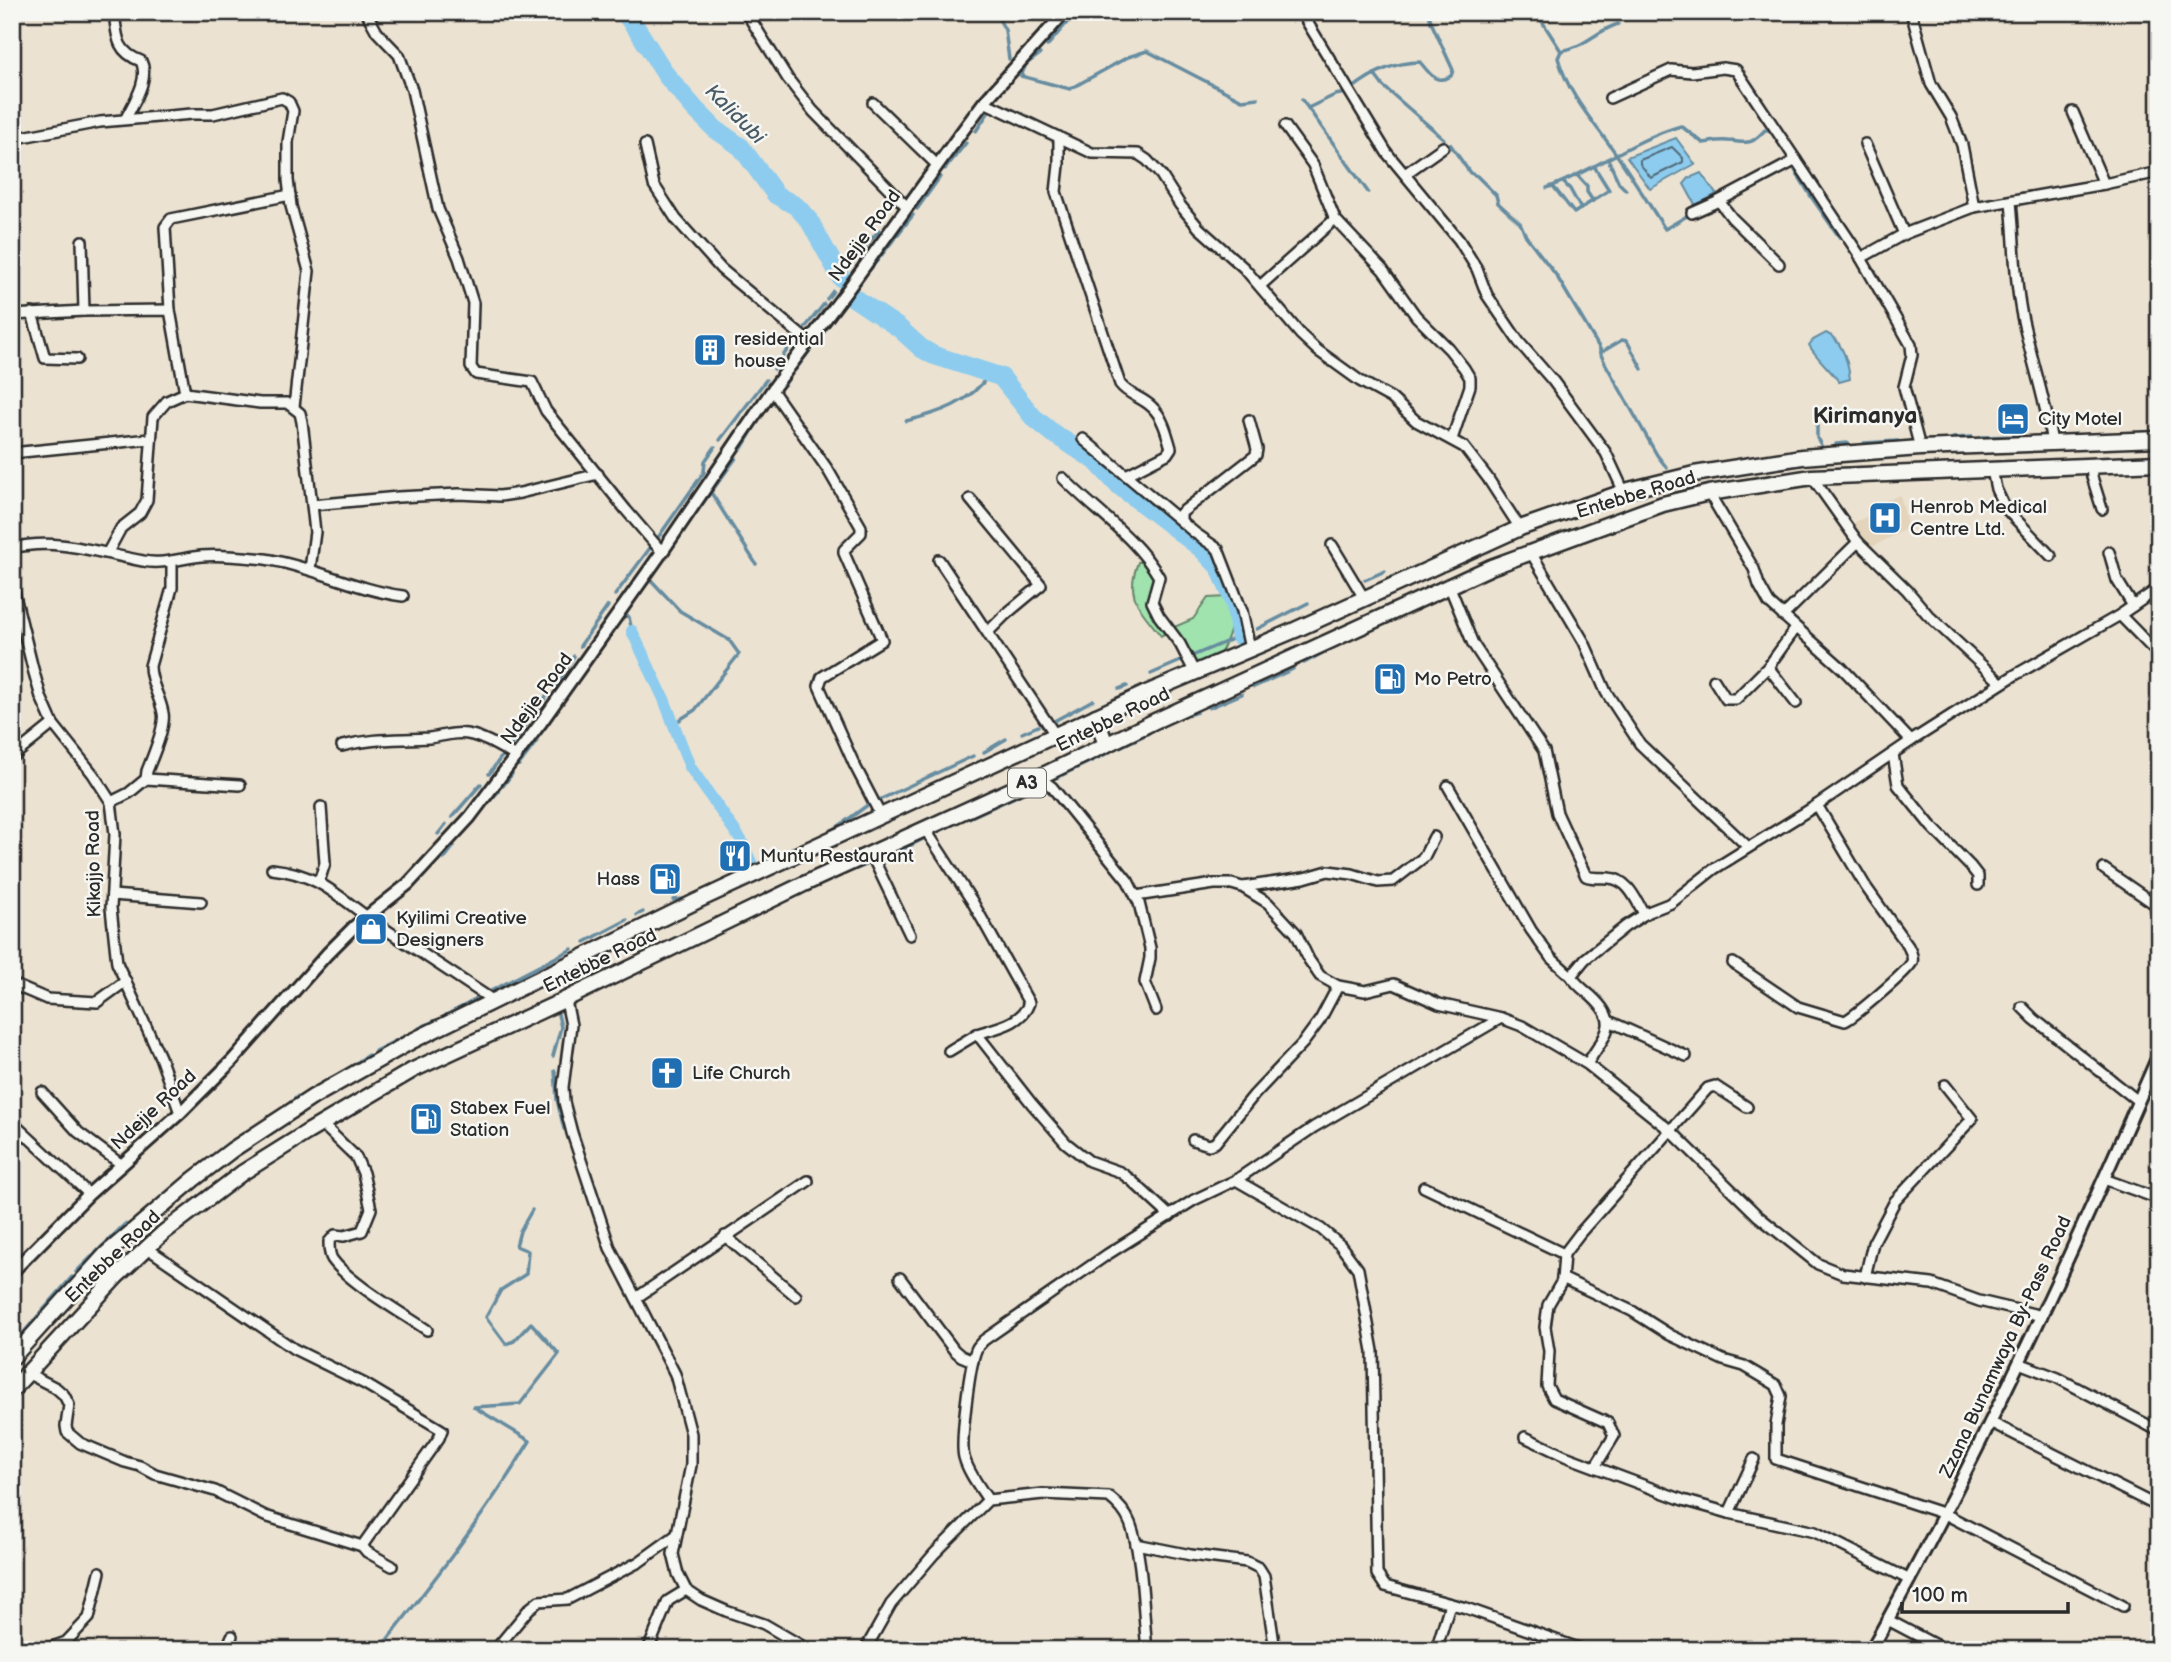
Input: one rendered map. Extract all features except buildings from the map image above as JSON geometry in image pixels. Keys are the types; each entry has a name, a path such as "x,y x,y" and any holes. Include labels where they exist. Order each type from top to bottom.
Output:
{"main road":[{"name":"Entebbe Road","path":"12,1358 107,1253 232,1150 313,1097 412,1041 697,901 1096,716 1520,528 1625,492 1694,474 1802,457 1920,448 2159,439"},
{"name":"Entebbe Road","path":"12,1390 116,1277 163,1233 242,1173 413,1070 1449,585 1530,551 1663,504 1709,493 1812,477 2159,463"},
{"path":"1096,716 1106,745"}],"street":[{"path":"114,12 121,48 130,57 141,61 145,69 141,88 126,118"},
{"path":"366,12 377,32 398,55 412,90 438,209 459,258 473,303 471,368 476,374 532,382 546,411 662,552"},
{"path":"746,12 788,79 813,111 907,208"},
{"name":"Ndejje Road","path":"12,1272 89,1194 232,1061 327,954 408,884 470,817 517,757 662,552 772,390 937,165 984,102 1065,12"},
{"path":"1301,12 1387,153 1459,240 1477,269 1488,295 1519,342 1553,381 1606,453 1625,492"},
{"path":"1911,12 1931,84 1951,117 1962,145 1974,207"},
{"path":"1610,98 1664,72 1732,68 1739,75 1861,258 1912,345 1904,387 1920,448"},
{"path":"12,139 126,118 214,114 282,98 289,102 293,111 288,142 290,195 309,271 293,407"},
{"path":"984,102 1092,153 1138,154 1147,160 1199,228 1244,268 1317,350 1360,381 1391,398 1416,421 1464,447 1488,477 1520,528"},
{"path":"873,103 937,165"},
{"path":"2073,112 2104,184"},
{"path":"1285,126 1313,165 1335,219 1383,270 1416,316 1449,349 1470,378 1470,386 1452,439"},
{"path":"1059,137 1056,192 1120,384 1125,390 1151,405 1163,423 1171,448 1167,454 1126,475"},
{"path":"1865,144 1904,234"},
{"path":"645,145 654,186 676,219 720,269 809,342"},
{"path":"1405,174 1443,147"},
{"path":"1692,213 1796,160"},
{"path":"1861,258 1904,234 1974,207 2159,172"},
{"path":"185,393 170,310 166,227 171,219 290,195"},
{"path":"1719,201 1732,218 1779,264"},
{"path":"2011,202 2021,315 2049,419 2052,444"},
{"path":"1260,286 1335,219"},
{"path":"82,241 84,311"},
{"path":"12,315 170,310"},
{"path":"32,313 45,358 77,359"},
{"path":"772,390 828,470 861,527 861,533 844,553 882,640 822,677 819,686 881,816"},
{"path":"108,552 121,528 140,513 147,500 153,417 159,408 185,393 260,403 287,403 300,413 315,531 310,569"},
{"path":"1181,521 1181,513 1256,455 1257,449 1249,420"},
{"path":"12,453 150,439"},
{"path":"1083,439 1218,550 1228,569 1242,611 1250,649"},
{"path":"2091,466 2102,509"},
{"path":"1992,470 1996,489 2005,508 2051,556"},
{"path":"312,505 459,494 500,496 598,474"},
{"path":"1812,477 1858,542 1907,590 1928,615 2001,683"},
{"path":"1063,478 1102,516 1123,530 1153,567 1159,577 1152,602 1159,616 1180,643 1195,673"},
{"path":"1709,493 1754,569 1769,603 1842,668 1911,741"},
{"path":"970,499 1041,585 1005,614 988,632"},
{"path":"1783,615 1858,542"},
{"path":"12,548 51,543 108,552 146,562 202,556 266,560 310,569 379,593 403,596"},
{"path":"1332,545 1364,598"},
{"path":"1530,551 1584,642 1606,692 1640,744 1748,847"},
{"path":"2109,552 2117,580 2133,606"},
{"path":"939,560 1056,736"},
{"path":"111,802 130,793 146,779 164,717 150,678 150,666 172,588 172,561"},
{"path":"1449,585 1473,644 1544,751 1557,813 1586,876 1613,878 1625,884 1644,914"},
{"path":"1571,976 1585,959 1644,914 1671,903 1714,869 1911,741 2001,683 2120,615 2159,588"},
{"name":"Kikajjo Road","path":"13,591 41,697 53,724 93,774 111,802 115,834 112,895 117,963 160,1057 180,1112"},
{"path":"2120,615 2159,655"},
{"path":"1714,680 1726,699 1736,699 1768,667 1796,628"},
{"path":"1768,667 1796,703"},
{"path":"12,757 53,724"},
{"path":"342,746 380,739 463,733 486,740 517,757"},
{"path":"1893,754 1898,786 1931,827 1971,867 1978,876 1978,885"},
{"path":"1039,777 1052,787 1128,881 1136,896 1150,948 1145,982 1156,1010"},
{"path":"146,779 240,785"},
{"path":"1448,786 1550,958 1609,1015 1607,1031 1587,1064"},
{"path":"1732,963 1798,1007 1845,1021 1901,975 1912,961 1908,946 1866,887 1817,804"},
{"path":"319,882 325,863 321,807"},
{"path":"925,829 972,901 1029,1003 1027,1009 1010,1023 977,1034 949,1051"},
{"path":"1242,887 1304,878 1328,871 1352,874 1378,882 1393,881 1424,857 1434,837"},
{"path":"871,854 910,935"},
{"path":"272,869 296,872 319,882 368,918 494,1001"},
{"path":"2104,869 2159,907"},
{"path":"1136,896 1214,884 1242,887 1268,903 1296,933 1320,976 1338,986 1365,991 1394,984 1439,1004 1501,1018 1522,1026 1587,1064 1671,1131 1758,1216 1818,1264 1865,1277 1931,1284 1979,1301 2042,1316"},
{"path":"112,895 201,902"},
{"path":"12,984 47,999 96,1002 126,981"},
{"path":"1194,1140 1205,1145 1214,1143 1254,1095 1303,1044 1320,1020 1338,986"},
{"path":"562,1002 566,1001 571,1025 564,1070 564,1102 604,1233 675,1374 691,1434 691,1465 673,1554 678,1574 686,1590 701,1600 764,1623 809,1650"},
{"path":"2022,1007 2138,1101"},
{"path":"988,1500 969,1469 962,1440 973,1361 978,1346 1108,1254 1194,1200 1236,1180 1314,1127 1501,1018"},
{"path":"1609,1021 1686,1056"},
{"path":"977,1034 1031,1104 1066,1143 1089,1161 1120,1172 1170,1216"},
{"name":"Zzana Bunamwaya By-Pass Road","path":"1871,1650 1945,1514 2042,1316 2138,1101 2154,1076 2159,1054"},
{"path":"1865,1277 1873,1243 1895,1201 1972,1119 1972,1115 1945,1085"},
{"path":"1595,1467 1614,1436 1613,1430 1608,1423 1555,1399 1547,1386 1549,1351 1545,1327 1548,1305 1562,1278 1564,1254 1711,1086 1746,1107"},
{"path":"42,1092 78,1132 121,1165"},
{"path":"12,1122 89,1194"},
{"path":"316,1127 325,1127 356,1157 363,1173 371,1209 362,1231 344,1236 335,1235 329,1242 330,1257 379,1298 427,1330"},
{"path":"2104,1179 2159,1199"},
{"path":"1236,1180 1321,1228 1340,1245 1358,1269 1373,1351 1377,1574 1385,1586 1450,1604 1584,1650"},
{"path":"636,1298 808,1181"},
{"path":"1424,1187 1564,1254"},
{"path":"725,1236 796,1296"},
{"path":"147,1248 217,1299 255,1321 294,1349 365,1384 442,1430 362,1546"},
{"path":"900,1278 954,1350 973,1361"},
{"path":"1562,1278 1632,1311 1670,1335 1723,1360 1744,1366 1776,1385 1781,1396 1776,1425 1776,1459 1945,1514 2123,1606"},
{"path":"2019,1363 2058,1378 2159,1431"},
{"path":"27,1373 64,1395 69,1405 67,1432 80,1443 155,1474 215,1491 265,1516 362,1546 367,1552 392,1566"},
{"path":"1990,1422 2159,1507"},
{"path":"1525,1437 1683,1500 1729,1514 1815,1532 1910,1580"},
{"path":"1729,1514 1754,1459"},
{"path":"865,1650 891,1604 934,1554 988,1500 1043,1494 1109,1497 1130,1521 1136,1544 1147,1650"},
{"path":"495,1650 539,1601 568,1599 639,1562 675,1536"},
{"path":"1136,1544 1247,1562 1259,1567 1264,1576 1275,1650"},
{"path":"43,1650 66,1642 89,1618 100,1572"},
{"path":"648,1650 668,1601 686,1590"},
{"path":"1436,1650 1450,1604"},
{"path":"1888,1620 1945,1650"},
{"path":"226,1650 232,1636"}],"shaded area":[{"name":"Henrob Medical Centre Ltd.","path":"1900,495 1908,528 1870,548 1853,523 1874,513 1872,506"}],"green space":[{"path":"1145,561 1156,579 1150,600 1164,634 1161,636 1141,610 1134,594 1134,574 1138,562"},
{"path":"1227,597 1233,620 1219,657 1189,669 1172,628 1193,619 1208,598"}],"water":[{"path":"1676,138 1695,164 1650,189 1627,157"},
{"path":"1701,173 1716,194 1696,206 1684,184 1689,178"},
{"path":"1826,333 1840,346 1850,379 1839,382 1809,345"}],"waterway":[{"name":"Kalidubi","path":"624,12 666,75 695,109 715,129 741,147 776,195 796,206 809,220 841,278"},
{"path":"995,12 1005,30 1009,59"},
{"path":"1047,46 1076,12"},
{"path":"1353,88 1384,69 1401,64 1420,62 1437,79 1451,76 1453,70 1431,22 1429,14 1432,12"},
{"path":"1536,12 1561,51 1577,46 1618,24"},
{"path":"1040,54 1026,64 1021,76 1070,89 1128,57 1147,51 1242,100 1258,98"},
{"path":"1561,51 1558,58 1575,96 1621,160 1665,229 1692,213"},
{"path":"1374,74 1383,86 1444,139"},
{"path":"1302,100 1308,108 1335,95 1346,93"},
{"path":"1308,108 1368,192"},
{"path":"976,131 988,113"},
{"path":"1547,188 1646,139 1681,126 1703,143 1748,142 1765,130 1772,130"},
{"path":"945,169 966,143"},
{"path":"1450,144 1470,173 1477,176 1496,195 1498,203 1520,223 1526,236 1556,275 1600,349 1605,363 1657,455 1667,468"},
{"path":"1781,145 1789,159"},
{"path":"1608,159 1619,183 1626,190"},
{"path":"1792,165 1840,238"},
{"path":"1553,186 1574,213 1609,190 1594,166"},
{"path":"1577,175 1587,186 1587,192 1593,201"},
{"path":"917,209 940,177"},
{"path":"1563,182 1581,209"},
{"path":"869,271 913,215"},
{"path":"847,269 879,230"},
{"path":"827,299 833,291"},
{"path":"845,302 851,296"},
{"path":"851,296 933,355 1001,377 1033,417 1096,461 1118,485 1202,549 1220,568 1235,604 1240,636"},
{"path":"804,329 824,304"},
{"path":"796,369 834,318"},
{"path":"774,369 796,337"},
{"path":"1600,353 1622,340 1627,341 1642,369"},
{"path":"906,421 942,410 964,399 990,373"},
{"path":"785,384 790,376"},
{"path":"720,440 766,380"},
{"path":"742,448 764,411"},
{"path":"1817,425 1817,438 1821,445"},
{"path":"2147,432 2159,432"},
{"path":"2056,435 2074,435"},
{"path":"1981,437 2020,436"},
{"path":"1953,438 1972,437"},
{"path":"1864,443 1898,441"},
{"path":"1836,444 1848,443"},
{"path":"657,539 704,472 705,461 715,447"},
{"path":"692,518 736,458"},
{"path":"712,494 756,564"},
{"path":"669,551 686,526"},
{"path":"615,595 650,548"},
{"path":"663,560 650,579 680,611 729,640 739,654 695,710 673,724"},
{"path":"1474,582 1512,566"},
{"path":"1365,580 1385,571"},
{"path":"1257,629 1308,603"},
{"path":"580,646 608,606"},
{"path":"622,615 629,617 632,631"},
{"path":"632,631 664,699 690,767 741,840 754,869"},
{"path":"1361,634 1370,631"},
{"path":"1192,656 1240,636"},
{"path":"1304,663 1337,645"},
{"path":"554,688 574,656"},
{"path":"571,689 593,658"},
{"path":"1151,674 1183,660"},
{"path":"1254,687 1293,669"},
{"path":"1119,689 1127,686"},
{"path":"1209,708 1242,694"},
{"path":"511,745 547,695"},
{"path":"541,733 564,699"},
{"path":"1054,721 1093,700"},
{"path":"1190,714 1197,712"},
{"path":"1022,733 1038,726"},
{"path":"1156,729 1163,726"},
{"path":"1120,747 1149,733"},
{"path":"984,752 1006,739"},
{"path":"519,765 537,741"},
{"path":"1056,778 1108,753"},
{"path":"489,774 502,756"},
{"path":"879,800 973,756"},
{"path":"503,786 512,774"},
{"path":"452,817 481,784"},
{"path":"969,818 1041,785"},
{"path":"483,808 498,792"},
{"path":"835,829 869,804"},
{"path":"937,832 958,822"},
{"path":"438,834 446,824"},
{"path":"459,838 467,827"},
{"path":"884,859 925,838"},
{"path":"444,859 454,846"},
{"path":"822,883 871,863"},
{"path":"765,911 803,893"},
{"path":"673,900 685,899"},
{"path":"637,915 643,912"},
{"path":"585,942 627,920"},
{"path":"489,992 572,949"},
{"path":"446,1015 475,1000"},
{"path":"553,1056 561,1027 557,1010"},
{"path":"419,1028 436,1020"},
{"path":"375,1051 409,1034"},
{"path":"339,1075 368,1055"},
{"path":"555,1071 557,1099 564,1129"},
{"path":"284,1108 298,1096"},
{"path":"263,1122 272,1115"},
{"path":"379,1650 477,1522 530,1441 474,1407 520,1404 559,1354 531,1323 514,1341 506,1344 486,1317 501,1290 526,1274 528,1251 516,1246 520,1231 532,1210"},
{"path":"76,1272 125,1224"},
{"path":"12,1346 72,1277"}],"place":[{"name":"residential house","path":"710,350"},
{"name":"City Motel","path":"2013,419"},
{"name":"Henrob Medical Centre Ltd.","path":"1885,518"},
{"name":"Mo Petro","path":"1390,679"},
{"name":"Muntu Restaurant","path":"735,856"},
{"name":"Hass","path":"665,879"},
{"name":"Kyilimi Creative Designers","path":"371,929"},
{"name":"Life Church","path":"667,1073"},
{"name":"Stabex Fuel Station","path":"426,1119"}],"district":[{"name":"Kirimanya","path":"1865,416"}]}
